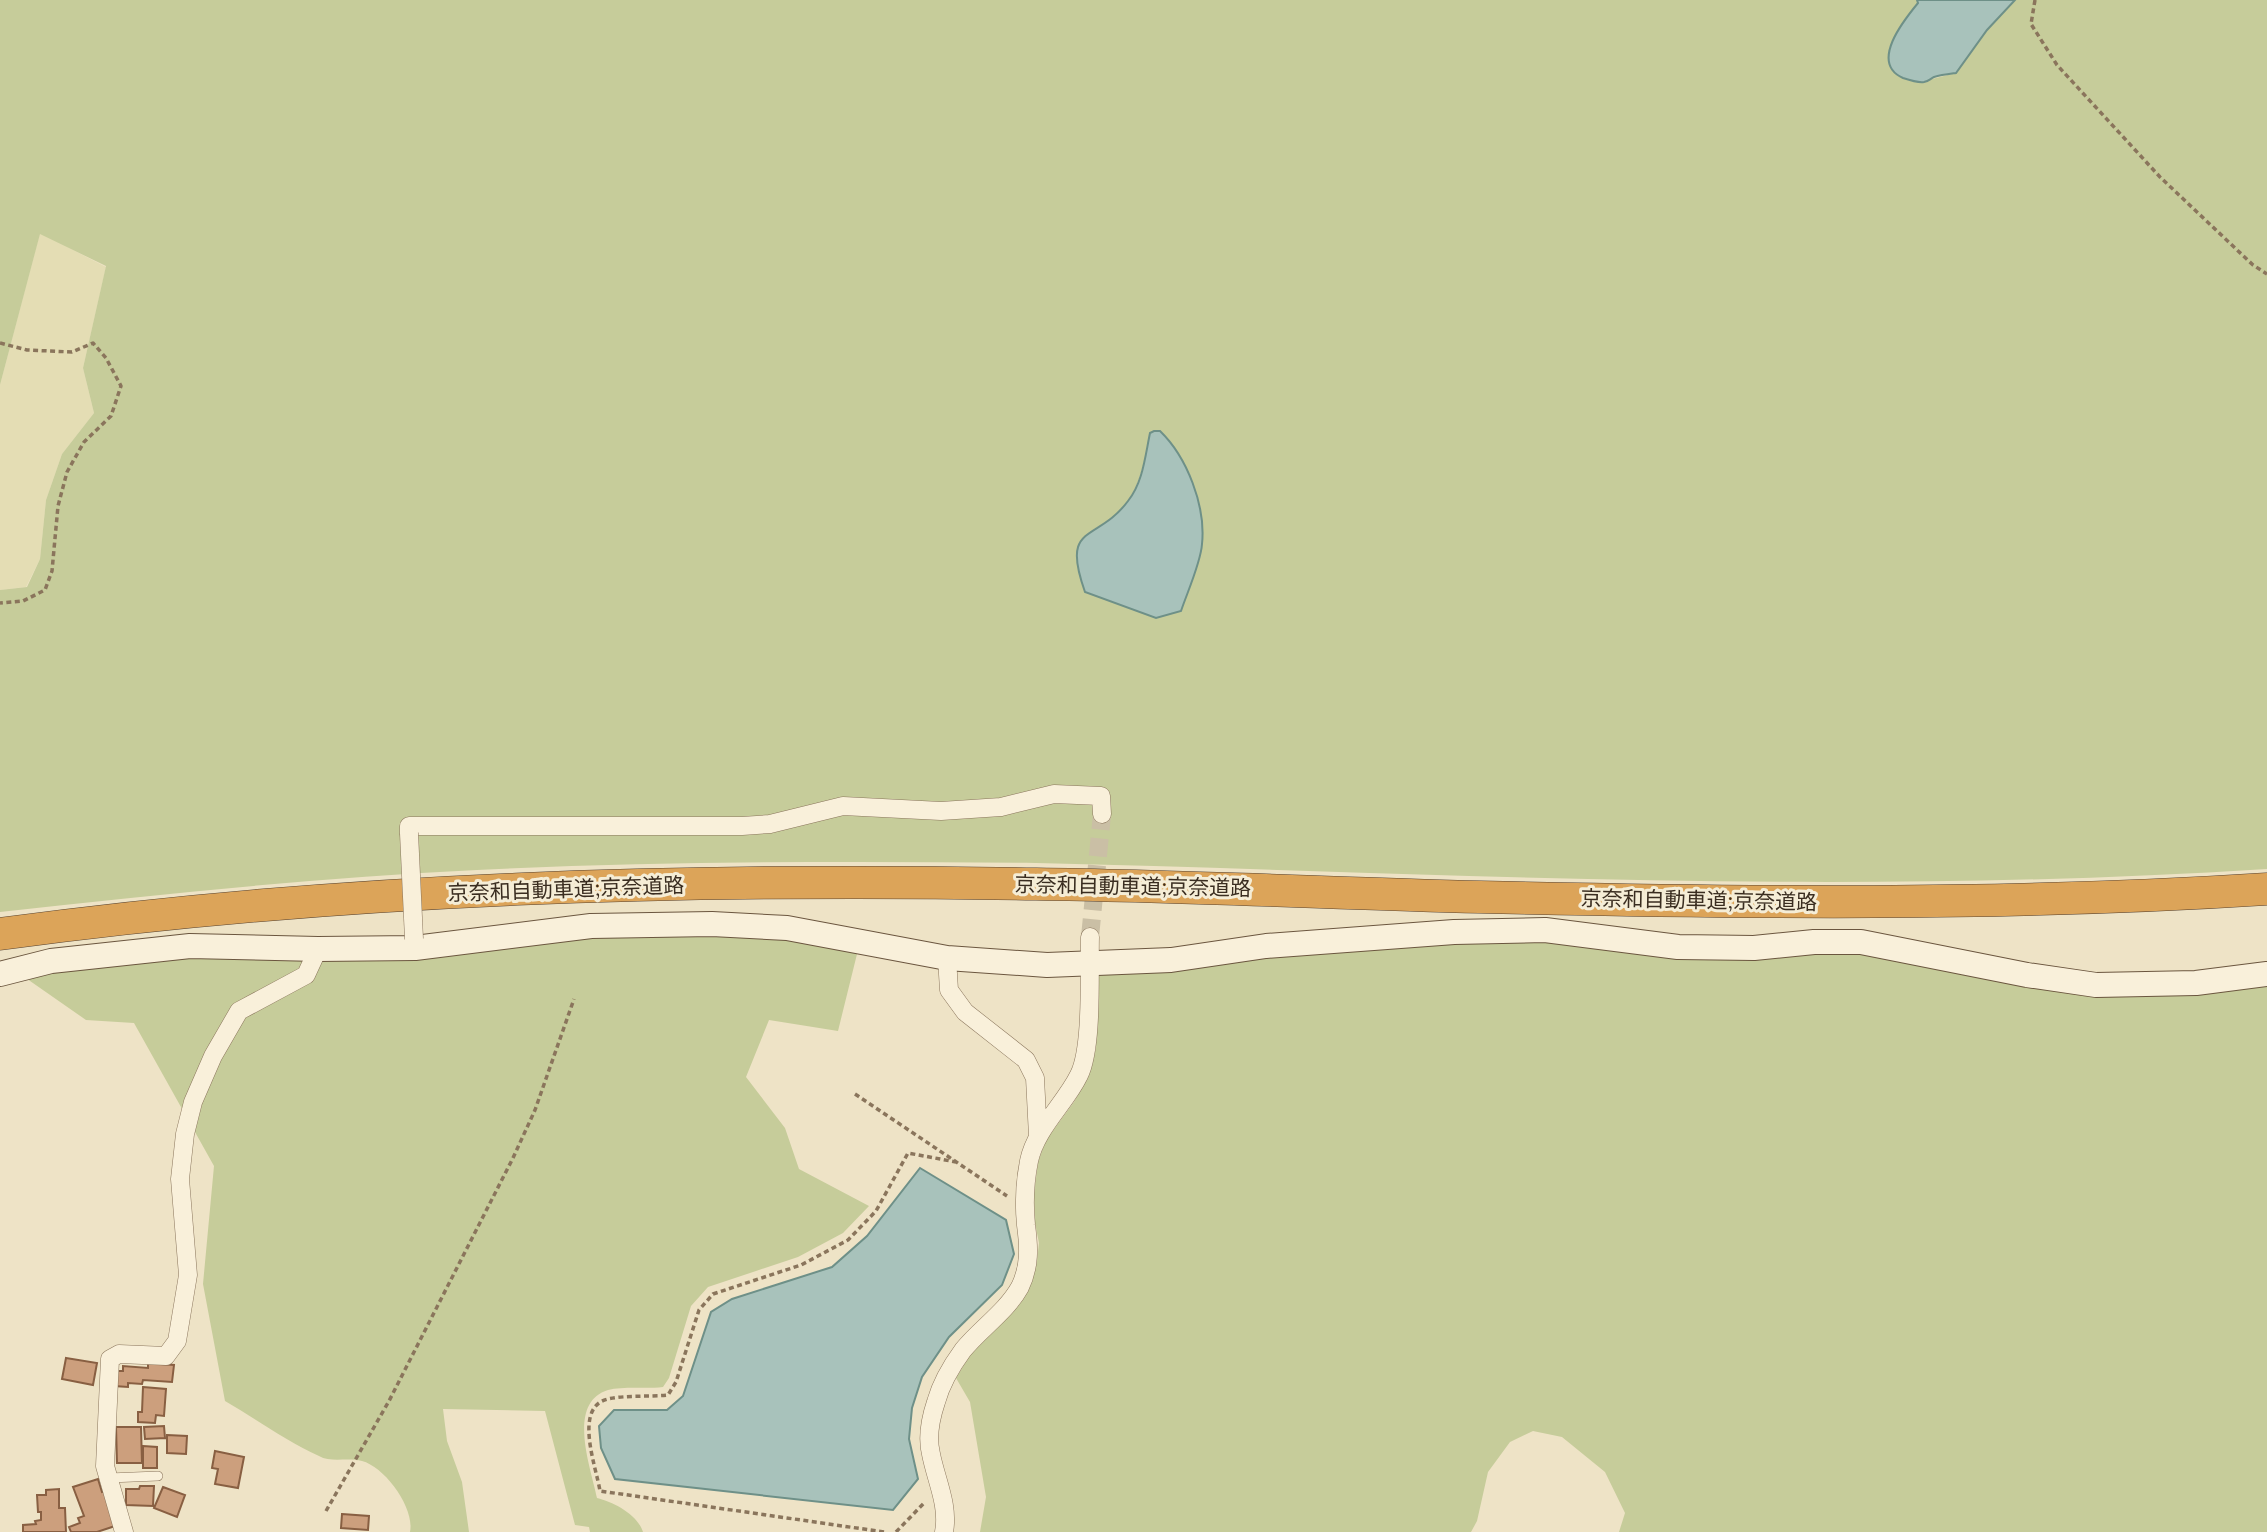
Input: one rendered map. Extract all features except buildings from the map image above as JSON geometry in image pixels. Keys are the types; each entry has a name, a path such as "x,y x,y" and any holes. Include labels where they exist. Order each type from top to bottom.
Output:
{"highway":[{"name":"京奈和自動車道;京奈道路","path":"0,935 81,923 270,904 480,890 631,885 1046,884 1487,897 1832,902 2159,896 2267,889"},
{"name":"京奈和自動車道;京奈道路","path":"0,935 77,938 637,898 862,893 1888,916 2082,911 2267,902"}],"street":[{"path":"415,943 409,826 756,825 843,806 941,811 1001,807 1054,794 1101,796 1102,814"},
{"path":"0,974 51,961 190,946 318,949 415,943 591,926 712,924 787,928 947,958 1047,965 1089,950 1171,960 1266,946 1454,932 1545,930 1678,947 1754,948 1814,942 1861,942 2027,975 2096,985 2196,983 2267,974"},
{"path":"123,1532 105,1466 110,1359 119,1354 166,1356 177,1341 188,1275 180,1179 185,1134 193,1102 213,1056 239,1011 306,975 318,949"},
{"path":"944,1532 945,1518 940,1485 930,1452 932,1417 943,1384 963,1350 1013,1298 1025,1275 1030,1244 1026,1224 1029,1160 1038,1136 1067,1097 1081,1072 1087,1047 1089,950"},
{"path":"947,958 949,990 965,1012 1026,1060 1035,1077 1038,1136"}],"lane":[{"path":"109,1478 158,1476"}],"path":[{"path":"2035,0 2031,24 2057,65 2175,193 2253,265 2267,274"},
{"path":"0,343 27,350 72,352 93,344 106,358 121,386 111,416 84,442 67,471 58,506 52,571 45,590 23,601 0,603"},
{"path":"326,1511 389,1401 513,1158 536,1110 574,999"},
{"path":"855,1094 1009,1197 1026,1194"},
{"path":"884,1532 600,1491 588,1420 594,1407 605,1400 668,1395 676,1382 699,1310 713,1294 801,1265 848,1240 876,1211 908,1153 956,1162"},
{"path":"896,1532 940,1485"}],"shaded area":[{"path":"40,233 106,267 83,368 94,413 62,454 46,500 40,559 26,587 0,590 0,385"}],"green space":[{"path":"0,0 1917,0 1918,3 1901,25 1913,81 1919,81 1956,73 1987,30 2015,0 2267,0 2267,869 1968,881 1769,882 1569,879 1036,863 686,863 357,877 0,912 0,590 27,587 40,559 46,500 62,454 94,413 83,368 106,266 40,234 0,385","holes":["1150,434 1190,474 1101,525 1126,504 1138,483"]},
{"path":"592,934 786,937 858,950 838,1031 769,1020 746,1077 785,1128 799,1169 869,1206 843,1233 798,1257 708,1287 691,1306 669,1378 663,1387 614,1389 595,1397 584,1422 587,1454 597,1498 624,1510 636,1520 643,1532 590,1532 589,1527 575,1525 545,1411 443,1409 447,1441 462,1482 469,1532 410,1532 408,1512 403,1501 380,1471 362,1461 319,1456 225,1401 203,1284 214,1166 134,1023 86,1020 20,974 115,962"},
{"path":"1545,938 1860,951 2026,983 2267,983 2267,1532 1619,1532 1625,1513 1605,1472 1562,1437 1533,1431 1510,1442 1488,1472 1477,1521 1471,1532 980,1532 986,1497 970,1402 956,1378 970,1355 1020,1304 1033,1277 1039,1243 1034,1194 1038,1162 1046,1140 1074,1102 1089,1075 1096,1048 1095,980 1103,970 1266,955"}],"water":[{"path":"1917,0 2015,0 1987,30 1956,73 1922,82 1903,78 1893,71 1889,62 1893,41 1918,3"},
{"path":"1160,431 1170,442 1186,468 1198,498 1202,529 1199,560 1181,611 1156,618 1085,592 1078,570 1077,554 1079,544 1086,536 1116,514 1133,494 1143,469 1150,433"},
{"path":"920,1168 1006,1220 1014,1254 1002,1285 949,1337 922,1377 912,1408 909,1439 918,1479 893,1510 615,1479 601,1448 599,1426 614,1410 667,1410 683,1396 711,1312 732,1299 832,1267 867,1236"}],"tunnel":[{"path":"1090,937 1102,814"}]}
